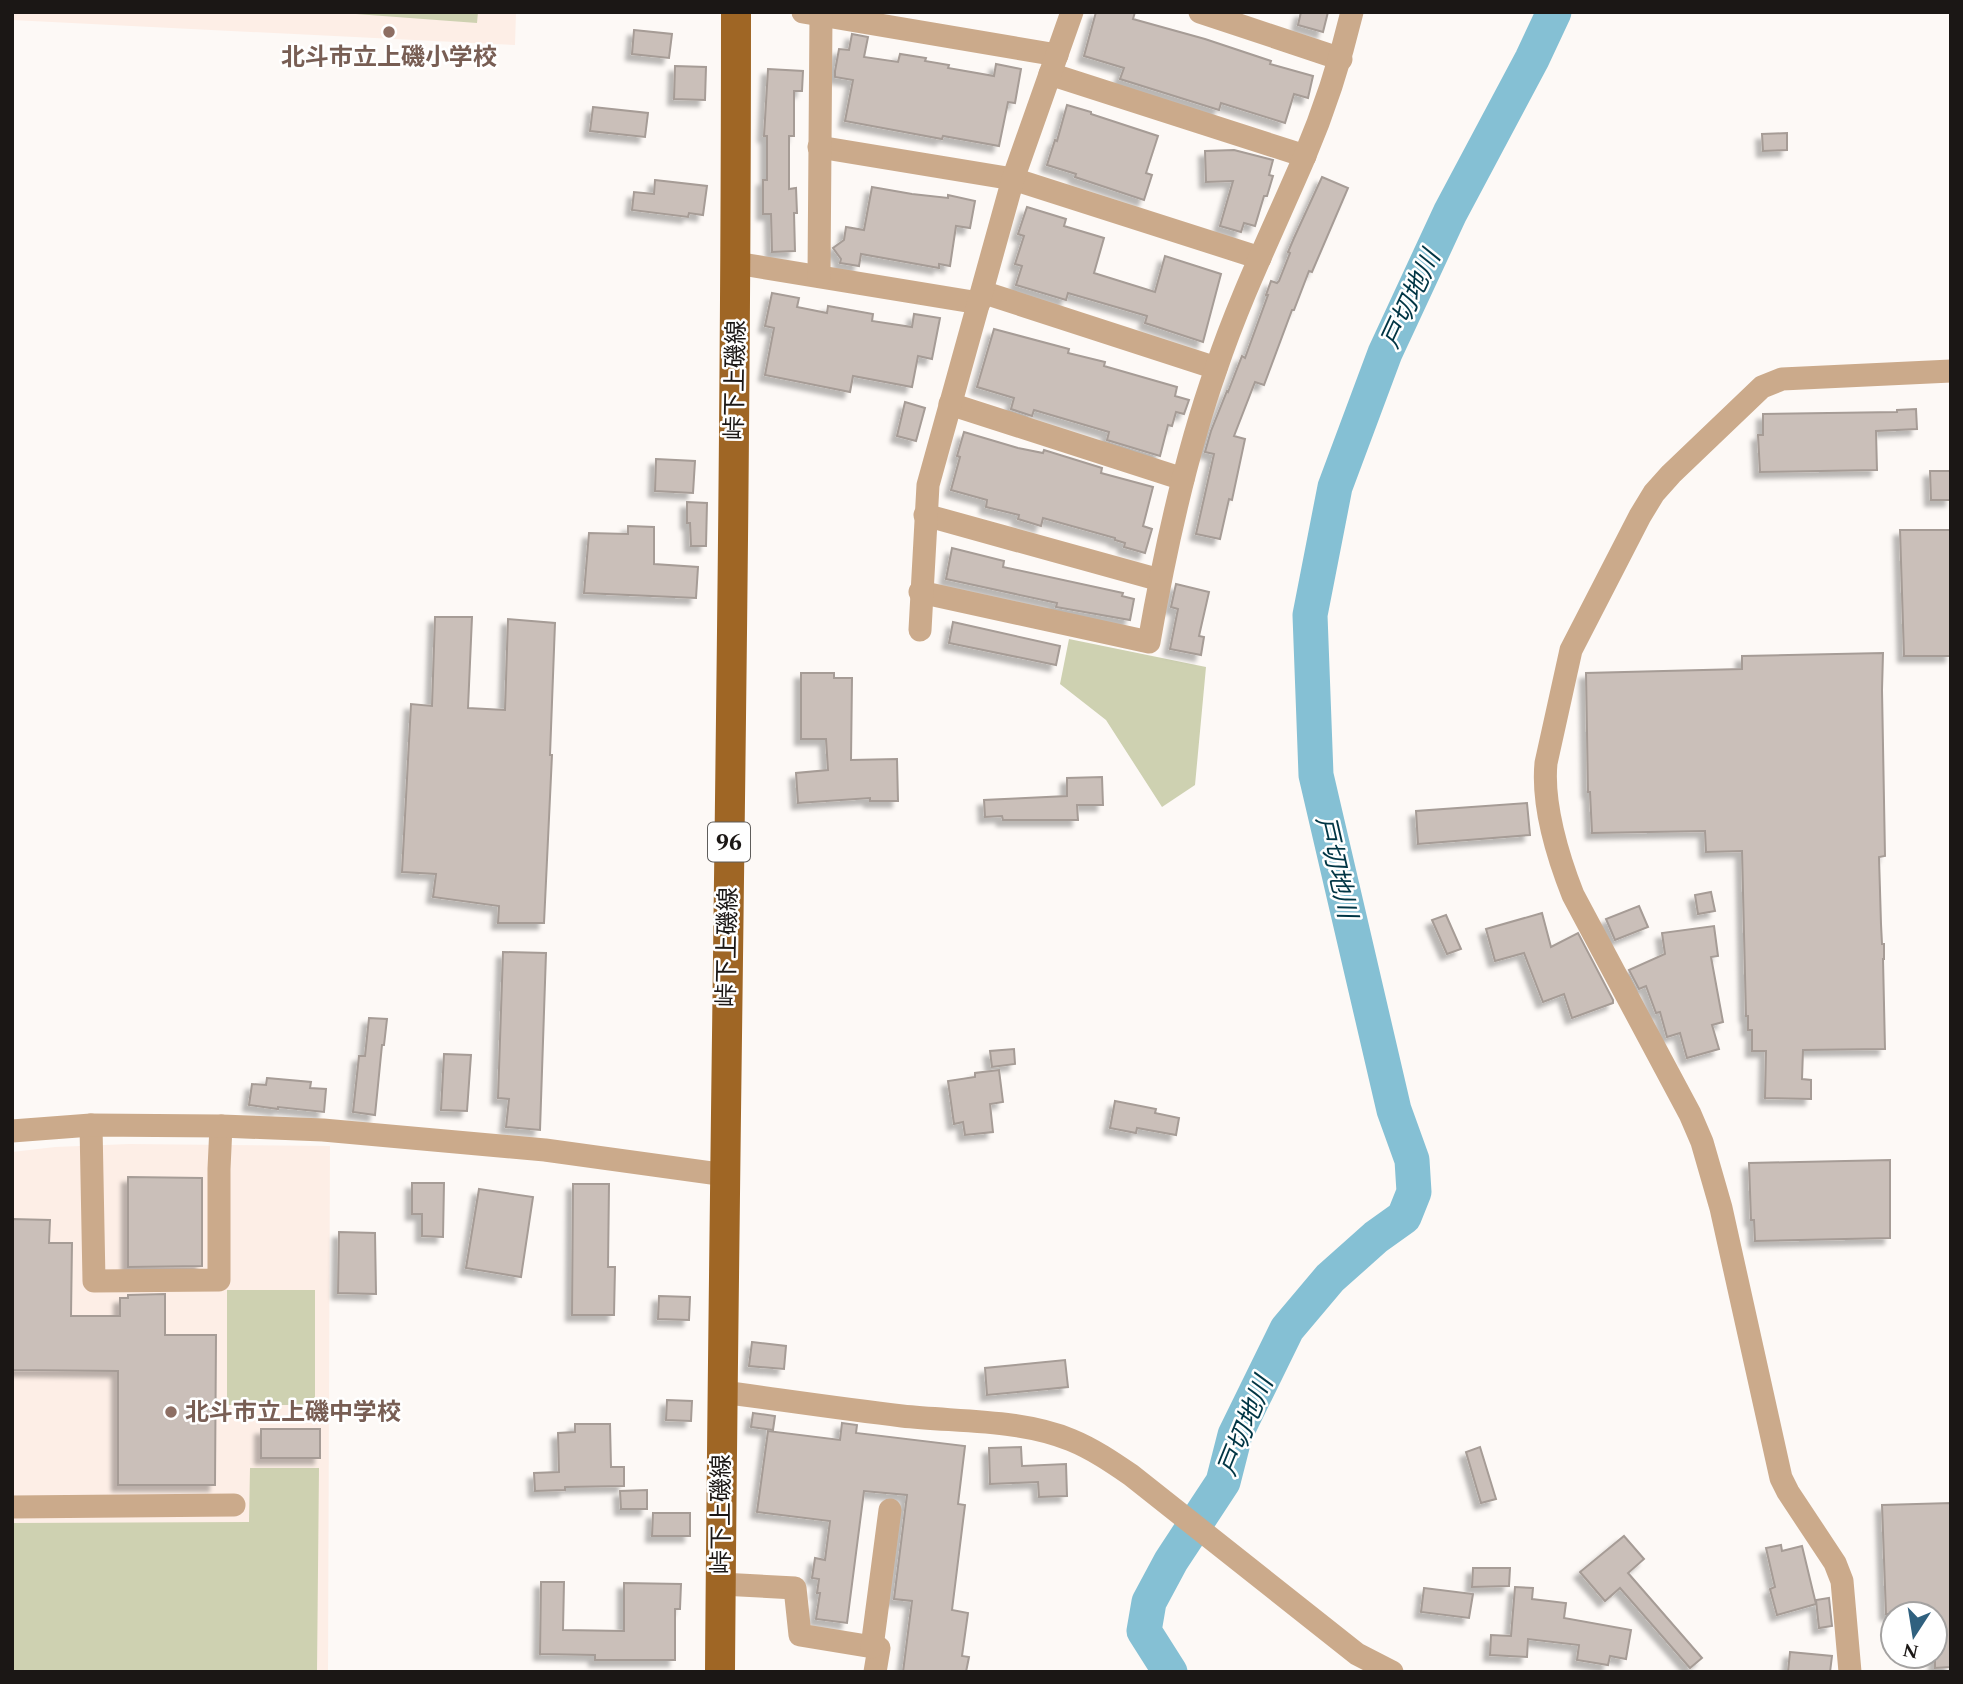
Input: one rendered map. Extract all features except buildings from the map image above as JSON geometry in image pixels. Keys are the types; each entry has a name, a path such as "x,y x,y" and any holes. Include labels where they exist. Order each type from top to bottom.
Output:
{"main road":[{"name":"峠下上磯線","path":"720,1672 736,263 736,12"}],"street":[{"path":"920,630 928,485 1013,179 1072,12"},
{"path":"1200,12 1341,59"},
{"path":"920,592 1149,642 1183,478 1216,369 1260,258 1305,156 1341,59 1352,12"},
{"path":"819,276 819,147 812,14 1054,65 1305,156"},
{"path":"819,147 1013,179 1260,258"},
{"path":"736,263 980,297 1216,369"},
{"path":"1850,1672 1842,1581 1835,1563 1781,1478 1721,1208 1702,1142 1690,1114 1573,895 1564,873 1544,780 1571,650 1640,516 1654,493 1671,474 1762,387 1782,379 1951,371"},
{"path":"950,404 1183,478"},
{"path":"925,515 1160,580"},
{"path":"91,1125 94,1281 219,1280 221,1126"},
{"path":"12,1131 91,1125 323,1130 545,1150 726,1175"},
{"path":"722,1392 901,1416 1012,1425 1073,1440 1106,1458 1149,1490 1357,1654 1392,1672"},
{"path":"12,1507 234,1505"},
{"path":"872,1647 890,1510"},
{"path":"721,1584 795,1588 800,1635 879,1648 875,1672"}],"shaded area":[{"name":"北斗市立上磯小学校","path":"12,12 516,12 515,45 12,20"},
{"name":"北斗市立上磯中学校","path":"129,1144 330,1146 328,1672 12,1672 12,1152"}],"green space":[{"path":"329,12 478,12 477,23"},
{"path":"1069,639 1206,667 1195,785 1162,807 1106,720 1060,684"},
{"path":"227,1290 315,1290 315,1405 227,1405"},
{"path":"250,1468 319,1468 317,1672 12,1672 12,1523 249,1522"}],"waterway":[{"name":"戸切地川","path":"1170,1672 1144,1631 1149,1602 1171,1561 1223,1482 1235,1435 1287,1329 1330,1278 1376,1237 1404,1217 1414,1192 1412,1160 1394,1110 1316,775 1310,615 1335,487 1385,353 1450,213 1554,12"}],"place":[{"name":"北斗市立上磯小学校","path":"389,32"},
{"name":"北斗市立上磯中学校","path":"171,1412"}]}
